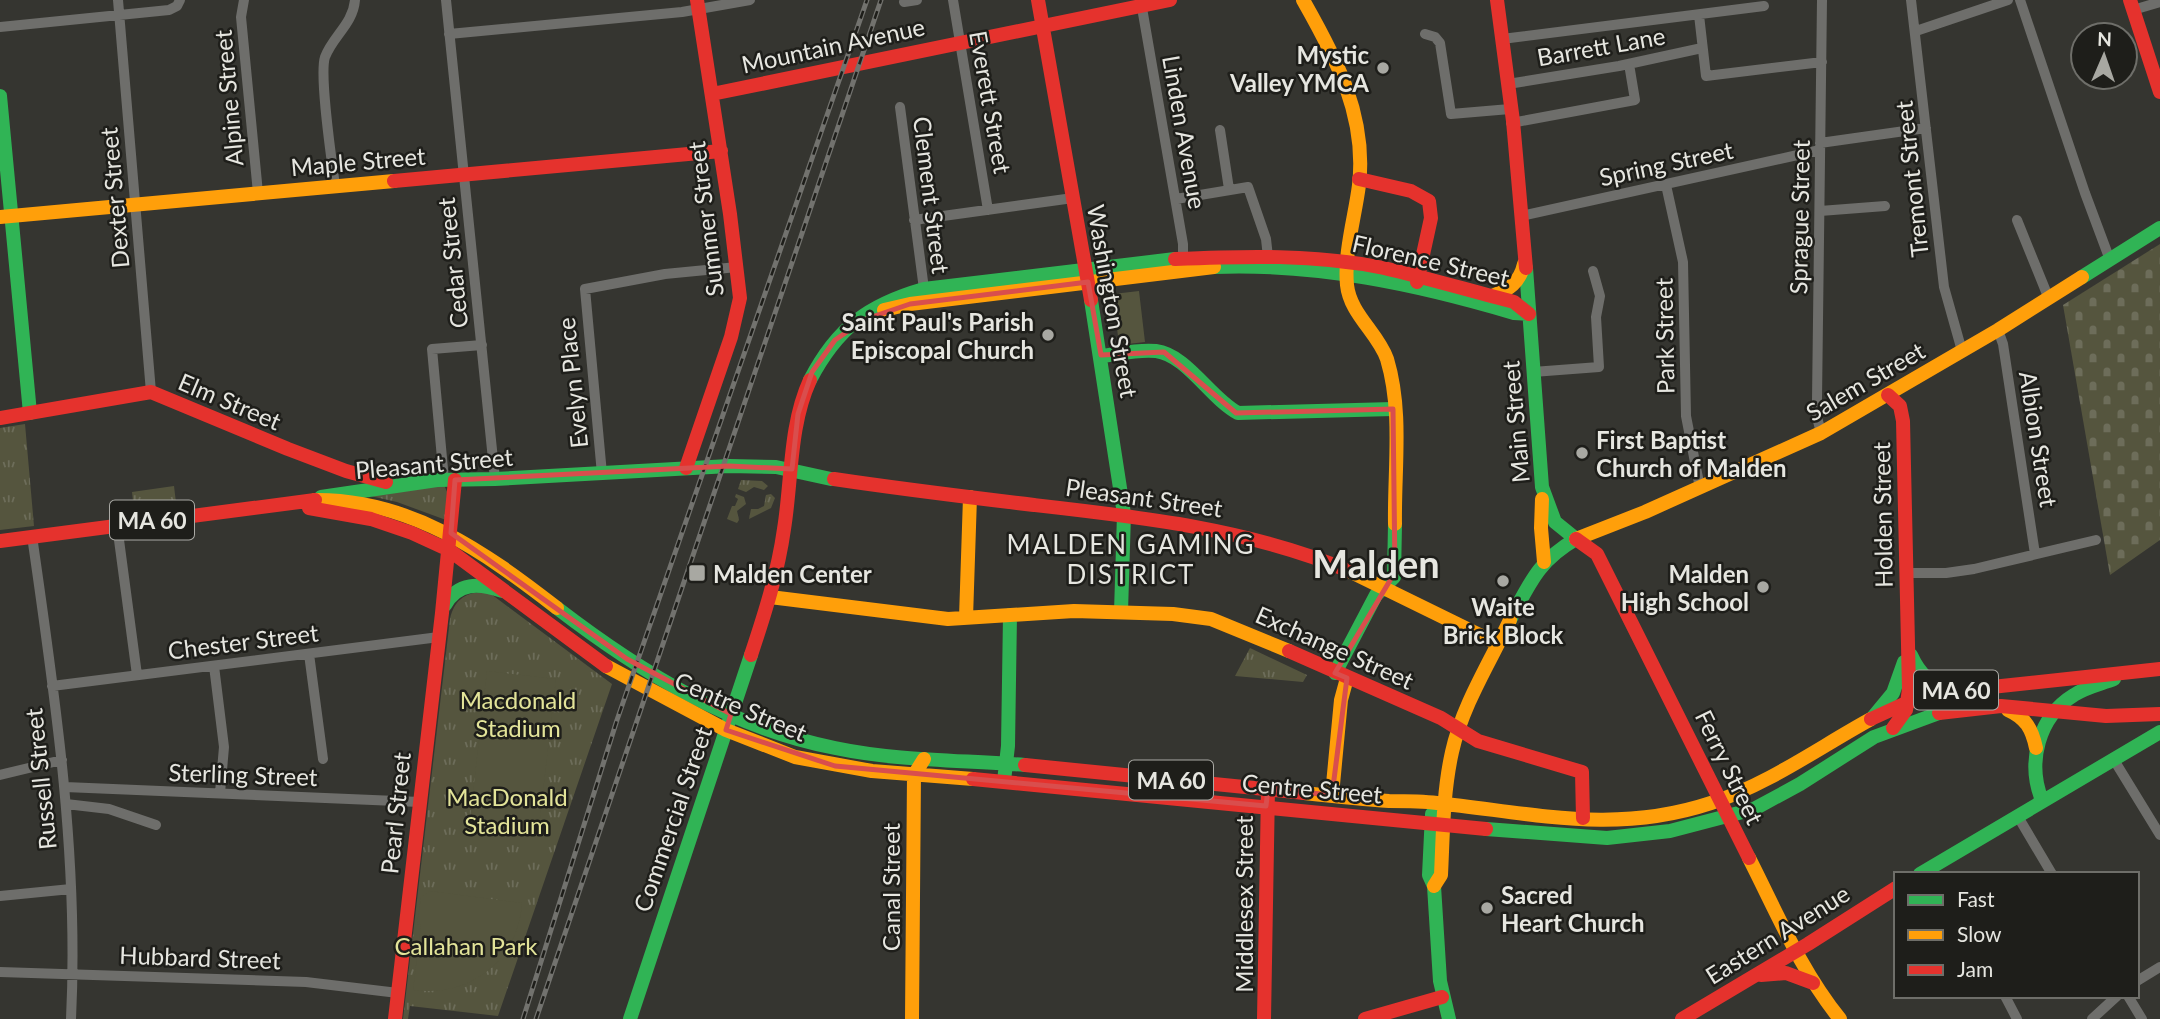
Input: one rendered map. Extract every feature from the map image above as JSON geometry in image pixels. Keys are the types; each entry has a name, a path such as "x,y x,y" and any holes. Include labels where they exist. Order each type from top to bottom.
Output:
{"main road":[{"name":"Washington Street","path":"1038,0 1101,355 1124,514 1121,612"},
{"name":"Mountain Avenue","path":"712,94 1142,3 1170,0"},
{"path":"1303,0 1349,87 1361,136 1348,291 1384,353 1390,374 1393,409 1395,572 1392,581 1377,595 1341,675 1332,795"},
{"name":"Main Street","path":"1497,0 1525,256 1542,487 1555,522 1576,539"},
{"name":"Summer Street","path":"683,468 737,315 740,292 698,5"},
{"path":"2131,5 2160,92"},
{"path":"0,96 6,217 30,413"},
{"name":"Maple Street","path":"6,217 721,151"},
{"path":"1359,179 1411,191 1429,201 1431,218 1417,281"},
{"name":"Salem Street","path":"1576,539 1700,488 1821,433 1998,330 2160,229"},
{"path":"1492,296 1512,287 1520,279 1525,256"},
{"name":"Florence Street","path":"835,340 866,319 891,308 958,292 1183,264 1268,257 1370,271 1492,296 1514,302 1529,314"},
{"name":"Florence Street","path":"1183,264 1329,265"},
{"name":"Florence Street","path":"1417,281 1514,313 1529,314"},
{"name":"Florence Street","path":"792,469 803,394 817,364 848,324 895,298 924,289 958,292"},
{"path":"1101,355 1160,351 1175,360 1223,404 1238,413 1393,409"},
{"name":"Elm Street","path":"0,418 151,392 324,463 369,479 398,484"},
{"name":"Holden Street","path":"1888,395 1900,406 1903,421 1908,640 1908,702 1902,719 1893,728"},
{"name":"Pleasant Street","path":"0,541 118,530 290,505 398,484 751,466 792,469 833,479 1191,524 1312,556 1384,587 1498,644"},
{"name":"Commercial Street","path":"630,1019 770,597 781,547 792,469"},
{"name":"Pearl Street","path":"395,1019 451,533 450,480"},
{"path":"1542,487 1544,562"},
{"path":"966,618 970,497"},
{"name":"Centre Street","path":"305,500 351,502 393,510 451,533 478,549 580,627 678,689 777,733 821,746 868,754 1332,795 1441,799 1488,811 1583,818 1648,818 1687,811 1766,782 1871,719 1908,702 1962,689 2160,669"},
{"name":"Centre Street","path":"290,505 371,519 412,533 449,550 611,670 726,730 776,751 813,761 872,771 1607,838 1670,831 1754,809 1893,728 1935,713 2001,706 2114,717 2160,714"},
{"path":"1449,1019 1442,998 1434,887 1441,875 1438,823 1441,799 1459,730 1498,644 1544,562 1558,549 1576,539"},
{"name":"Ferry Street","path":"1576,539 1598,554 1796,951 1813,983 1840,1019"},
{"path":"442,613 450,595 464,586 484,585 504,592"},
{"name":"Exchange Street","path":"770,597 933,618 1061,611 1121,612 1185,615 1224,623 1446,721 1478,741 1581,772 1583,818"},
{"path":"1004,781 1010,615"},
{"path":"1908,640 1914,664 1927,680 1940,687 1962,689"},
{"name":"Holden Street","path":"1871,719 1896,688 1908,640"},
{"path":"2036,748 2056,711 2076,694 2136,672"},
{"path":"2001,706 2027,721 2034,735 2034,772 2037,791 2042,800"},
{"path":"1923,872 2160,732"},
{"path":"914,775 924,759"},
{"name":"Canal Street","path":"912,1019 914,775"},
{"name":"Middlesex Street","path":"1264,1019 1268,789"},
{"name":"Eastern Avenue","path":"1682,1019 1894,889"},
{"path":"1756,975 1786,973 1813,983"},
{"path":"1365,1019 1442,998"}],"street":[{"name":"Dexter Street","path":"118,0 151,392"},
{"path":"0,27 169,10 177,6 180,0"},
{"name":"Alpine Street","path":"244,0 241,18 258,193"},
{"path":"335,186 324,63 329,50 349,20 355,0"},
{"name":"Cedar Street","path":"446,0 495,480"},
{"path":"449,34 750,0"},
{"path":"904,2 917,0"},
{"name":"Everett Street","path":"953,0 988,210"},
{"name":"Sprague Street","path":"1821,433 1817,417 1822,0"},
{"name":"Tremont Street","path":"1911,0 1944,287 1962,351"},
{"path":"1916,31 2008,0"},
{"path":"2020,0 2110,260"},
{"path":"2131,5 2160,2"},
{"name":"Linden Avenue","path":"1142,3 1175,199 1183,264"},
{"path":"1502,39 1764,6"},
{"path":"1699,15 1706,76 1822,61"},
{"path":"1424,34 1435,37 1440,43 1451,114 1511,116 1635,100 1629,64"},
{"name":"Barrett Lane","path":"1508,84 1629,64 1702,48"},
{"name":"Clement Street","path":"900,107 924,289"},
{"name":"Spring Street","path":"1521,216 1666,185 1820,146 1926,128"},
{"path":"1220,130 1229,189"},
{"name":"Park Street","path":"1666,185 1684,270 1686,416 1700,488"},
{"path":"1175,199 1249,188 1266,241 1268,257"},
{"path":"914,220 1073,198"},
{"path":"1820,211 1885,206"},
{"path":"2017,220 2049,299"},
{"name":"Evelyn Place","path":"602,474 585,289 665,274 737,267"},
{"path":"1534,372 1599,367 1596,317 1600,300 1592,271"},
{"name":"Albion Street","path":"1998,330 2003,344 2035,554"},
{"path":"450,480 432,349 482,345"},
{"path":"118,530 137,675"},
{"name":"Russell Street","path":"32,536 65,787 71,889 71,1019"},
{"path":"1906,573 1946,573 1974,569 2096,540"},
{"name":"Chester Street","path":"52,686 439,637"},
{"path":"309,654 323,759"},
{"path":"214,666 224,747 220,793"},
{"path":"0,775 62,760"},
{"path":"2114,760 2160,835"},
{"name":"Sterling Street","path":"65,787 419,802"},
{"path":"66,804 110,809 156,825"},
{"path":"2017,815 2052,872"},
{"path":"0,896 71,889"},
{"path":"2139,980 2160,967"},
{"name":"Hubbard Street","path":"0,972 306,982 398,993"},
{"path":"2006,998 2017,1019"},
{"path":"2092,1019 2115,998"},
{"path":"2129,998 2142,1019"}],"highlighted area":[{"path":"1088,282 1101,355 1164,352 1236,413 1393,409 1395,572 1335,673 1347,678 1332,795 1268,789 1266,806 835,766 726,730 731,714 627,659 451,533 455,480 729,466 792,469 798,414 812,372 835,340 866,319 910,304"}],"green space":[{"path":"2160,244 2160,540 2110,575 2063,305"},
{"path":"1139,291 1145,342 1119,345 1113,294"},
{"path":"25,424 34,526 0,530 0,428"},
{"path":"741,480 762,481 768,486 764,490 754,487 746,492 738,489"},
{"path":"444,485 448,494 446,520 397,502 366,495"},
{"path":"174,486 176,503 134,509 132,492"},
{"path":"736,494 744,497 746,504 737,511 737,523 727,519 738,499"},
{"path":"771,494 775,498 771,508 749,519 751,509 764,506 766,495"},
{"name":"Macdonald Stadium","path":"482,592 491,594 612,684 498,1016 410,1006 408,1019 403,1019 450,619 454,607 461,599"},
{"path":"1250,648 1307,675 1303,682 1235,676"},
{"name":"MacDonald Stadium","path":"487,671 556,679 538,835 469,827"},
{"name":"Callahan Park","path":"430,891 522,903 519,924 501,958 471,981 454,988 413,990 421,925 417,924 421,897"}],"railway":[{"path":"523,1019 617,720 867,0"},
{"path":"536,1019 881,0"}],"traffic: fast":[{"path":"0,96 30,413"},
{"path":"2082,277 2160,228"},
{"path":"810,380 831,346 856,321 870,311 904,295 924,289 1175,259"},
{"path":"1214,267 1291,268 1328,272 1403,285 1514,313 1529,314"},
{"path":"1510,620 1536,574 1552,556 1576,539 1555,522 1542,487 1526,268"},
{"path":"1091,300 1124,514 1121,612"},
{"path":"1101,356 1142,351 1167,354 1188,368 1218,398 1238,413 1393,409"},
{"path":"321,497 437,480 729,466 776,467 831,479"},
{"path":"1335,673 1376,595 1394,577 1395,524"},
{"path":"445,605 456,592 470,586 502,591"},
{"path":"557,608 654,675 723,712 759,727 797,739 858,752 906,758 1025,765"},
{"path":"1004,781 1008,746 1010,615"},
{"path":"630,1019 751,655"},
{"path":"1911,655 1928,678 1939,685 1954,689"},
{"path":"1874,716 1893,693 1904,662"},
{"path":"2042,800 2036,756 2044,728 2052,715 2074,695 2114,679"},
{"path":"1486,829 1607,838 1670,831 1754,809 1800,784 1874,737 1939,713"},
{"path":"1923,872 2160,732"},
{"path":"1432,814 1429,875 1434,886 1440,981 1449,1019"}],"traffic: slow":[{"path":"1303,0 1327,44 1346,88 1358,135 1359,185 1348,247 1347,285 1353,305 1383,350 1392,379 1397,441 1395,524"},
{"path":"0,217 394,181"},
{"path":"1492,296 1513,284 1520,276 1524,264"},
{"path":"884,310 910,304 1214,267"},
{"path":"1576,539 1645,512 1821,433 1998,330 2082,277"},
{"path":"966,618 970,497"},
{"path":"1542,499 1544,562"},
{"path":"315,500 350,502 414,519 474,549 557,608"},
{"path":"1349,571 1498,644"},
{"path":"770,597 948,619 1074,611 1173,614 1211,619 1289,651"},
{"path":"1434,886 1441,875 1444,813 1452,752 1469,701 1510,620"},
{"path":"606,666 726,730 795,757 872,771 973,779"},
{"path":"1332,795 1341,700 1347,678"},
{"path":"2008,710 2027,725 2036,748"},
{"path":"1304,793 1431,802 1574,819 1641,818 1675,813 1711,803 1753,786 1871,719"},
{"path":"912,1019 914,775 924,759"},
{"path":"1749,858 1801,961 1840,1019"}],"traffic: jam":[{"path":"686,468 731,337 740,298 697,0"},
{"path":"1038,0 1091,300"},
{"path":"712,94 1170,0"},
{"path":"1497,0 1513,121 1526,268"},
{"path":"2130,0 2160,92"},
{"path":"394,181 721,151"},
{"path":"1359,179 1411,191 1429,201 1431,218 1417,282"},
{"path":"1175,259 1280,257 1358,263 1514,302 1529,314"},
{"path":"751,655 778,561 798,416 810,380"},
{"path":"0,418 151,392 288,449 346,471 386,482"},
{"path":"1888,395 1900,406 1903,421 1909,689 1906,710 1893,728"},
{"path":"834,479 1114,514 1194,527 1273,545 1349,571"},
{"path":"395,1019 455,480"},
{"path":"0,541 315,500"},
{"path":"309,508 371,519 412,533 449,550 606,666"},
{"path":"1576,539 1597,554 1749,858"},
{"path":"1289,651 1441,718 1478,741 1582,772 1583,818"},
{"path":"1871,719 1906,703 1945,692 2160,669"},
{"path":"1939,713 2001,706 2106,716 2160,714"},
{"path":"1025,765 1304,793"},
{"path":"973,779 1486,829"},
{"path":"1264,1019 1268,789"},
{"path":"1682,1019 1894,889"},
{"path":"1761,975 1786,973 1813,983"},
{"path":"1365,1019 1442,997"}],"place":[{"name":"Mystic Valley YMCA","path":"1383,68"},
{"name":"Saint Paul's Parish Episcopal Church","path":"1048,335"},
{"name":"First Baptist Church of Malden","path":"1582,453"},
{"name":"Malden Center","path":"697,573"},
{"name":"Waite Brick Block","path":"1503,581"},
{"name":"Malden High School","path":"1763,587"},
{"name":"Sacred Heart Church","path":"1487,908"}],"district":[{"name":"MALDEN GAMING DISTRICT","path":"1131,559"},
{"name":"Malden","path":"1376,563"}]}
